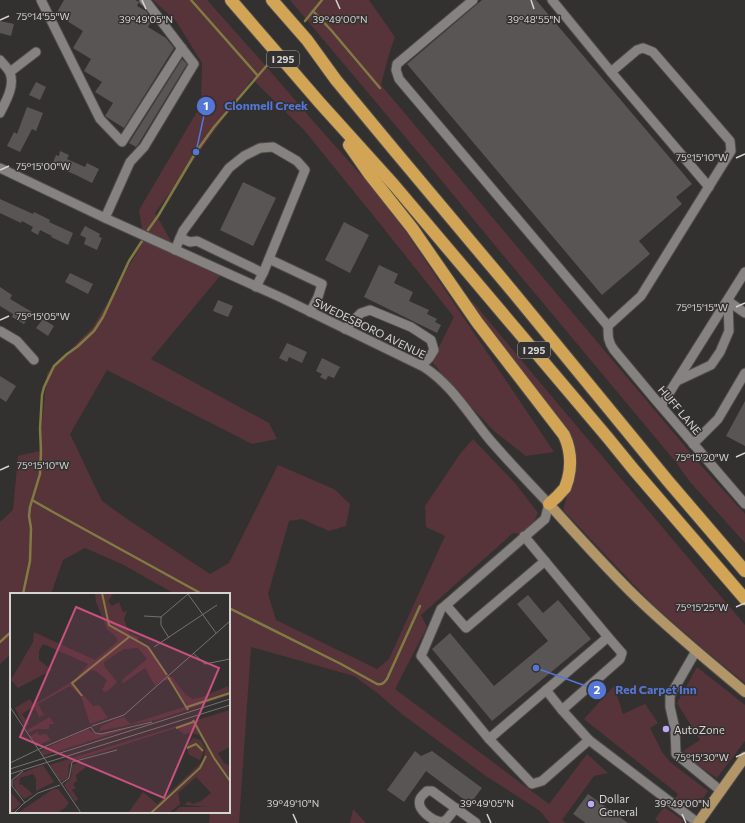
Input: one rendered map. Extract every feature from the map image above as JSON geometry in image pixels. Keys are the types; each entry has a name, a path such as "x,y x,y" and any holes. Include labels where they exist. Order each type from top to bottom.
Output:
{"highway":[{"name":"I 295","path":"231,0 409,203 745,599"},
{"name":"I 295","path":"272,0 307,40 336,80 745,572"},
{"path":"320,103 370,175 412,228 477,322 561,430 568,442 571,461 566,486 549,504"},
{"path":"645,452 745,558"}],"main road":[{"name":"SWEDESBORO AVENUE","path":"549,504 630,591 696,651 745,692"},
{"path":"698,823 745,757"}],"street":[{"path":"41,0 100,119 122,142 182,48"},
{"path":"105,218 130,162 144,147 194,64 144,0"},
{"path":"473,0 398,64 396,70 399,79 608,326 641,296 731,151 730,141 654,52 643,48 637,50 611,72"},
{"path":"552,0 709,187"},
{"path":"10,72 36,52"},
{"path":"0,60 10,72 12,79 9,92 0,113"},
{"path":"175,250 183,231 229,168 244,156 260,148 273,147 297,161 305,170 256,287"},
{"name":"SWEDESBORO AVENUE","path":"0,168 422,365 447,386 490,439 549,504"},
{"path":"180,238 190,242 197,241 263,273"},
{"path":"269,259 322,284 318,297 310,312"},
{"path":"661,406 745,272"},
{"path":"728,301 745,313"},
{"path":"677,381 711,364 720,352 729,331 728,301"},
{"path":"345,329 361,313 370,310 411,327 431,340 434,350 422,365"},
{"name":"HUFF LANE","path":"608,326 610,344 745,504"},
{"path":"0,331 17,341 34,360"},
{"path":"693,444 718,419 745,373"},
{"path":"549,504 545,519 441,609 421,656 489,739 532,784 542,781 589,740"},
{"path":"524,536 622,653 620,659 562,710"},
{"path":"446,605 466,628 545,561"},
{"path":"489,739 608,637"},
{"path":"696,651 670,696 670,707 675,729 676,754 721,790"},
{"path":"546,690 589,740 698,823"},
{"path":"456,808 476,823"}],"shaded area":[{"path":"153,0 207,0 257,56 368,183 402,226 554,452 526,456 495,432 456,391 433,363 454,317 304,130 252,79 155,213 180,257 220,276 151,359 269,423 277,439 252,444 107,370 70,434 102,501 210,574 229,563 278,465 334,489 350,504 346,526 329,531 302,519 289,521 268,594 276,620 377,669 389,659 445,536 426,527 425,506 460,454 473,439 515,483 538,513 532,526 519,534 513,533 421,615 427,627 395,689 549,804 587,754 608,773 594,776 562,820 566,823 550,823 540,811 486,776 403,715 354,676 251,647 239,823 209,823 210,813 230,813 230,593 173,593 122,564 85,548 63,560 51,593 10,593 10,655 0,664 0,522 13,510 18,456 39,451 47,373 93,327 144,240 139,210 201,105 202,63 176,21"},
{"path":"290,0 369,0 395,37 381,85 705,470 745,514 745,543 691,483 674,460"},
{"path":"473,302 745,625 745,683 652,604 563,510 575,461 469,306"},
{"path":"697,667 745,705 745,741 717,778 684,756 683,751 700,740 677,703"},
{"path":"614,686 623,714 645,704 658,723 650,728 662,752 670,762 708,791 696,808 684,808 674,800 678,794 584,719"},
{"path":"664,807 683,820 683,823 659,823 655,819"},
{"path":"353,809 366,823 350,823"}],"building":[{"path":"64,0 135,0 139,2 137,6 146,11 152,20 148,27 166,38 174,48 124,128 105,116 113,103 95,92 102,82 84,71 91,59 73,48 83,31 56,14"},
{"path":"482,0 536,0 692,184 676,197 682,204 639,241 650,254 602,295 407,64"},
{"path":"0,21 14,24 11,36 0,33"},
{"path":"182,59 187,64 139,143 136,147 129,143"},
{"path":"36,82 46,87 40,100 29,95"},
{"path":"27,107 43,113 36,131 32,129 20,152 7,146 14,132 17,134"},
{"path":"60,151 69,155 67,159 85,167 87,163 99,169 92,183 52,165 56,155 59,156"},
{"path":"243,182 276,198 253,246 220,230"},
{"path":"0,199 33,214 34,212 50,220 49,222 73,233 68,245 40,230 38,235 31,231 33,227 22,221 21,223 0,213"},
{"path":"344,222 369,235 350,273 325,260"},
{"path":"85,226 100,234 99,237 102,238 97,250 84,244 86,238 80,235"},
{"path":"379,265 398,274 394,283 413,292 409,301 429,310 427,314 437,319 435,322 441,325 437,333 364,297"},
{"path":"70,273 93,284 88,294 65,282"},
{"path":"0,287 12,295 10,299 32,312 24,324 12,317 13,314 0,306"},
{"path":"218,300 233,306 228,317 213,311"},
{"path":"43,319 54,326 48,336 36,328"},
{"path":"287,343 307,352 302,363 289,357 287,362 279,358"},
{"path":"322,358 340,367 334,378 328,376 326,380 320,377 322,374 316,371"},
{"path":"0,376 16,386 6,402 0,398"},
{"path":"745,401 745,446 726,436"},
{"path":"528,595 543,613 558,600 591,639 492,721 432,649 450,633 494,686 548,641 517,604"},
{"path":"415,751 421,756 432,751 482,788 470,804 426,771 404,802 387,790"},
{"name":"Dollar General","path":"588,794 628,823 586,823 573,814"}],"waterway":[{"path":"191,0 258,76"},
{"path":"305,21 322,0"},
{"path":"313,11 380,88"},
{"path":"148,230 196,152 214,127 269,63"},
{"path":"23,593 30,561 30,507 40,474 40,429 42,395 44,387 54,366 94,331 103,317 129,261 142,241"},
{"path":"32,500 200,593"},
{"path":"230,608 379,684 383,683 387,679 420,606"},
{"path":"0,642 10,633"}],"place":[{"name":"Clonmell Creek","path":"196,152"},
{"name":"Red Carpet Inn","path":"536,668"},
{"name":"AutoZone","path":"666,729"},
{"name":"Dollar General","path":"591,804"}]}
